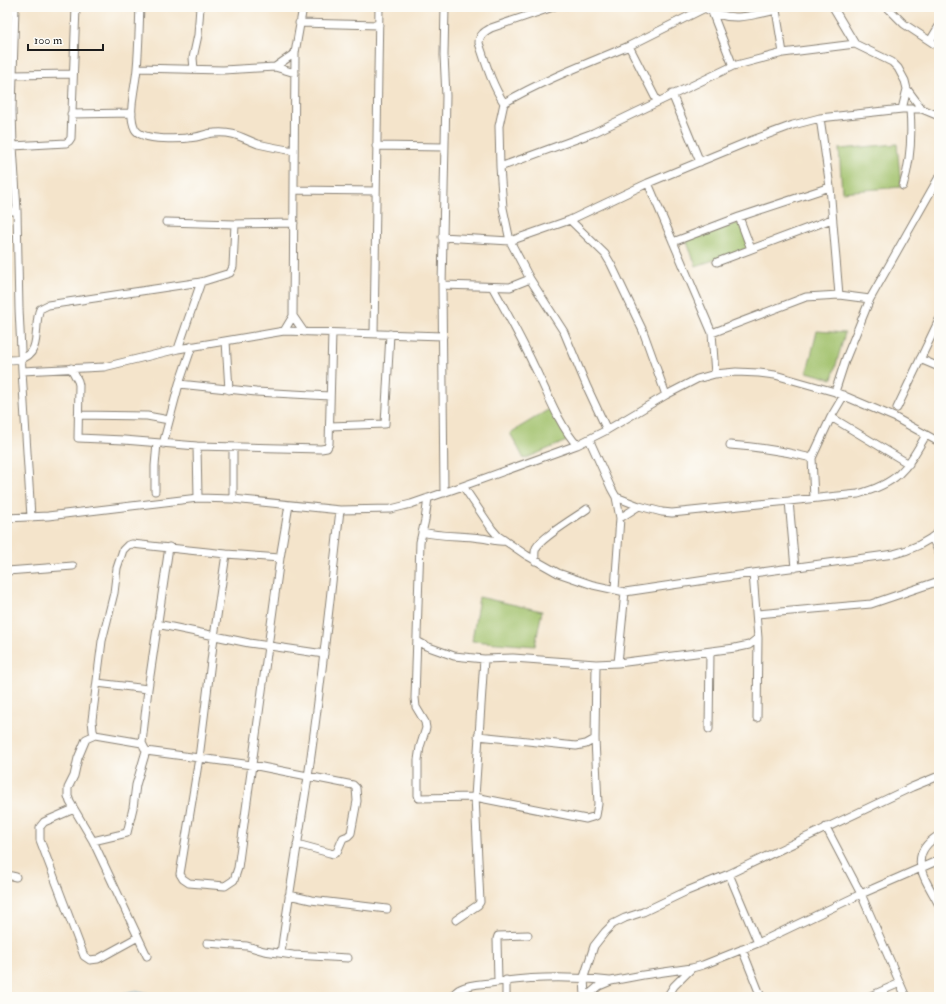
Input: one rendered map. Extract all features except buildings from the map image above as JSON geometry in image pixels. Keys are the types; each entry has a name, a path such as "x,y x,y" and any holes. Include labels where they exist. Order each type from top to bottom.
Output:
{"street":[{"path":"13,146 66,143 69,141 76,7"},
{"path":"140,7 137,68 132,113 133,123 139,133 153,138 192,138 215,133 233,134 258,144 294,151"},
{"path":"194,69 193,58 198,35 200,7"},
{"path":"284,331 293,316 295,53 303,7"},
{"path":"374,334 379,7"},
{"path":"444,493 442,237 446,96 444,48 445,7"},
{"path":"504,103 497,93 492,81 479,43 479,38 482,33 491,28 553,7"},
{"path":"607,430 564,332 530,279 510,242 503,208 500,167 499,126 504,103 529,88 629,46 705,7 712,12 731,17 743,17 775,8 783,53"},
{"path":"833,7 855,44"},
{"path":"887,7 904,24 939,47"},
{"path":"12,10 13,146 17,211 19,309 31,517"},
{"path":"712,12 732,66"},
{"path":"300,23 379,25"},
{"path":"930,41 939,26"},
{"path":"500,167 593,133 732,66 783,53 855,44 892,62 902,74 907,89 922,109"},
{"path":"629,46 657,101"},
{"path":"275,67 295,53"},
{"path":"137,68 247,70 275,67 295,72"},
{"path":"13,75 73,74"},
{"path":"902,109 907,89"},
{"path":"672,94 700,162"},
{"path":"442,237 510,242 570,220 700,162 793,125 820,118 902,109 922,109 939,116"},
{"path":"903,186 908,168 910,152 910,109"},
{"path":"71,114 132,113"},
{"path":"820,118 830,187 839,294"},
{"path":"376,146 444,147"},
{"path":"835,392 846,358 870,299 939,178"},
{"path":"648,184 712,333 715,374"},
{"path":"673,242 830,187"},
{"path":"294,190 376,191"},
{"path":"7,211 17,211"},
{"path":"739,218 751,249"},
{"path":"717,262 832,219"},
{"path":"570,220 604,254 611,264 643,331 666,395"},
{"path":"166,222 235,224 294,223"},
{"path":"7,360 22,359 34,348 40,308 48,305 201,282 230,274 233,267 235,224"},
{"path":"442,285 493,288 510,287 530,279"},
{"path":"178,349 201,282"},
{"path":"493,288 526,347 559,417 577,445"},
{"path":"712,333 806,297 839,294 870,299"},
{"path":"293,316 304,332"},
{"path":"897,408 939,320"},
{"path":"22,371 104,366 192,346 284,331 443,336"},
{"path":"71,368 78,380 78,438 197,446 321,449 327,448 329,444 332,333"},
{"path":"330,426 385,424 390,334"},
{"path":"226,341 229,390"},
{"path":"155,491 155,466 160,443 169,420 192,346"},
{"path":"920,359 939,367"},
{"path":"7,518 48,516 198,498 233,499 340,510 391,509 444,493 577,445 607,430 666,395 697,379 715,374 736,372 767,374 844,395 894,417 939,442"},
{"path":"179,384 229,390 330,396"},
{"path":"814,498 812,458 831,417 844,395"},
{"path":"78,415 147,416 169,420"},
{"path":"831,417 909,464"},
{"path":"616,497 639,506 672,513 868,492 887,483 897,476 909,464 926,435"},
{"path":"589,439 610,488 616,497 620,518 615,589"},
{"path":"730,445 754,446 782,450 812,458"},
{"path":"197,446 198,498"},
{"path":"233,447 233,499"},
{"path":"463,486 498,536 535,561 571,578 593,585 625,592 894,554 910,550 939,532"},
{"path":"428,498 426,520 420,542 416,654 416,707 426,722 426,728 420,746 418,760 419,798 475,798 586,819 596,816 598,804 595,739 596,664"},
{"path":"789,501 795,568"},
{"path":"226,554 199,758 180,874 188,883 225,886 234,880 238,868 280,558 289,505"},
{"path":"620,518 639,506"},
{"path":"535,561 535,550 548,536 588,509"},
{"path":"281,953 308,776 324,654 340,510"},
{"path":"422,532 442,536 481,538 498,542 506,541"},
{"path":"932,537 939,553"},
{"path":"95,735 92,720 102,641 114,593 117,568 123,550 128,545 132,544 280,558"},
{"path":"93,841 127,833 133,808 136,785 146,750 142,743 148,689 169,548"},
{"path":"7,571 73,566"},
{"path":"753,573 758,638 757,718"},
{"path":"757,614 871,604 939,581"},
{"path":"618,663 625,592"},
{"path":"157,624 214,637 324,654"},
{"path":"417,642 454,656 484,659 512,658 596,664 618,663 735,648 749,645 758,638"},
{"path":"416,654 426,646"},
{"path":"710,652 710,729"},
{"path":"456,920 480,902 475,798 484,659"},
{"path":"97,683 148,689"},
{"path":"142,743 95,735 86,739 78,758 74,776 68,788 68,796 93,841 146,956"},
{"path":"478,736 576,746 586,744 595,739"},
{"path":"146,750 252,766 353,785 356,788 357,802 352,833 343,838 337,852 333,854 297,844"},
{"path":"585,997 584,977 594,946 613,924 729,874 912,787 939,776"},
{"path":"74,809 44,822 40,827 40,840 84,956 90,960 98,959 138,937"},
{"path":"826,828 861,894 906,997"},
{"path":"939,835 924,846 920,858 921,868 939,905"},
{"path":"585,997 599,986 611,981 643,974 692,968 758,943 861,894 939,860"},
{"path":"729,874 758,943"},
{"path":"7,875 16,877"},
{"path":"289,895 311,900 387,909"},
{"path":"498,981 498,936 528,935"},
{"path":"207,943 247,946 264,951 281,953 348,958"},
{"path":"742,949 761,997"},
{"path":"667,997 674,986 692,968"},
{"path":"451,997 459,989 506,980 584,977 611,981"},
{"path":"506,980 506,997"},
{"path":"868,997 900,983"}],"green space":[{"path":"897,144 901,187 842,192 839,149"},
{"path":"740,222 749,248 696,266 686,240"},
{"path":"817,331 845,333 832,379 807,372"},
{"path":"551,408 569,440 524,459 510,433"},
{"path":"479,597 542,611 535,646 472,641"}],"waterway":[{"path":"79,997 111,996 137,991 158,996 189,995 191,997"}]}
